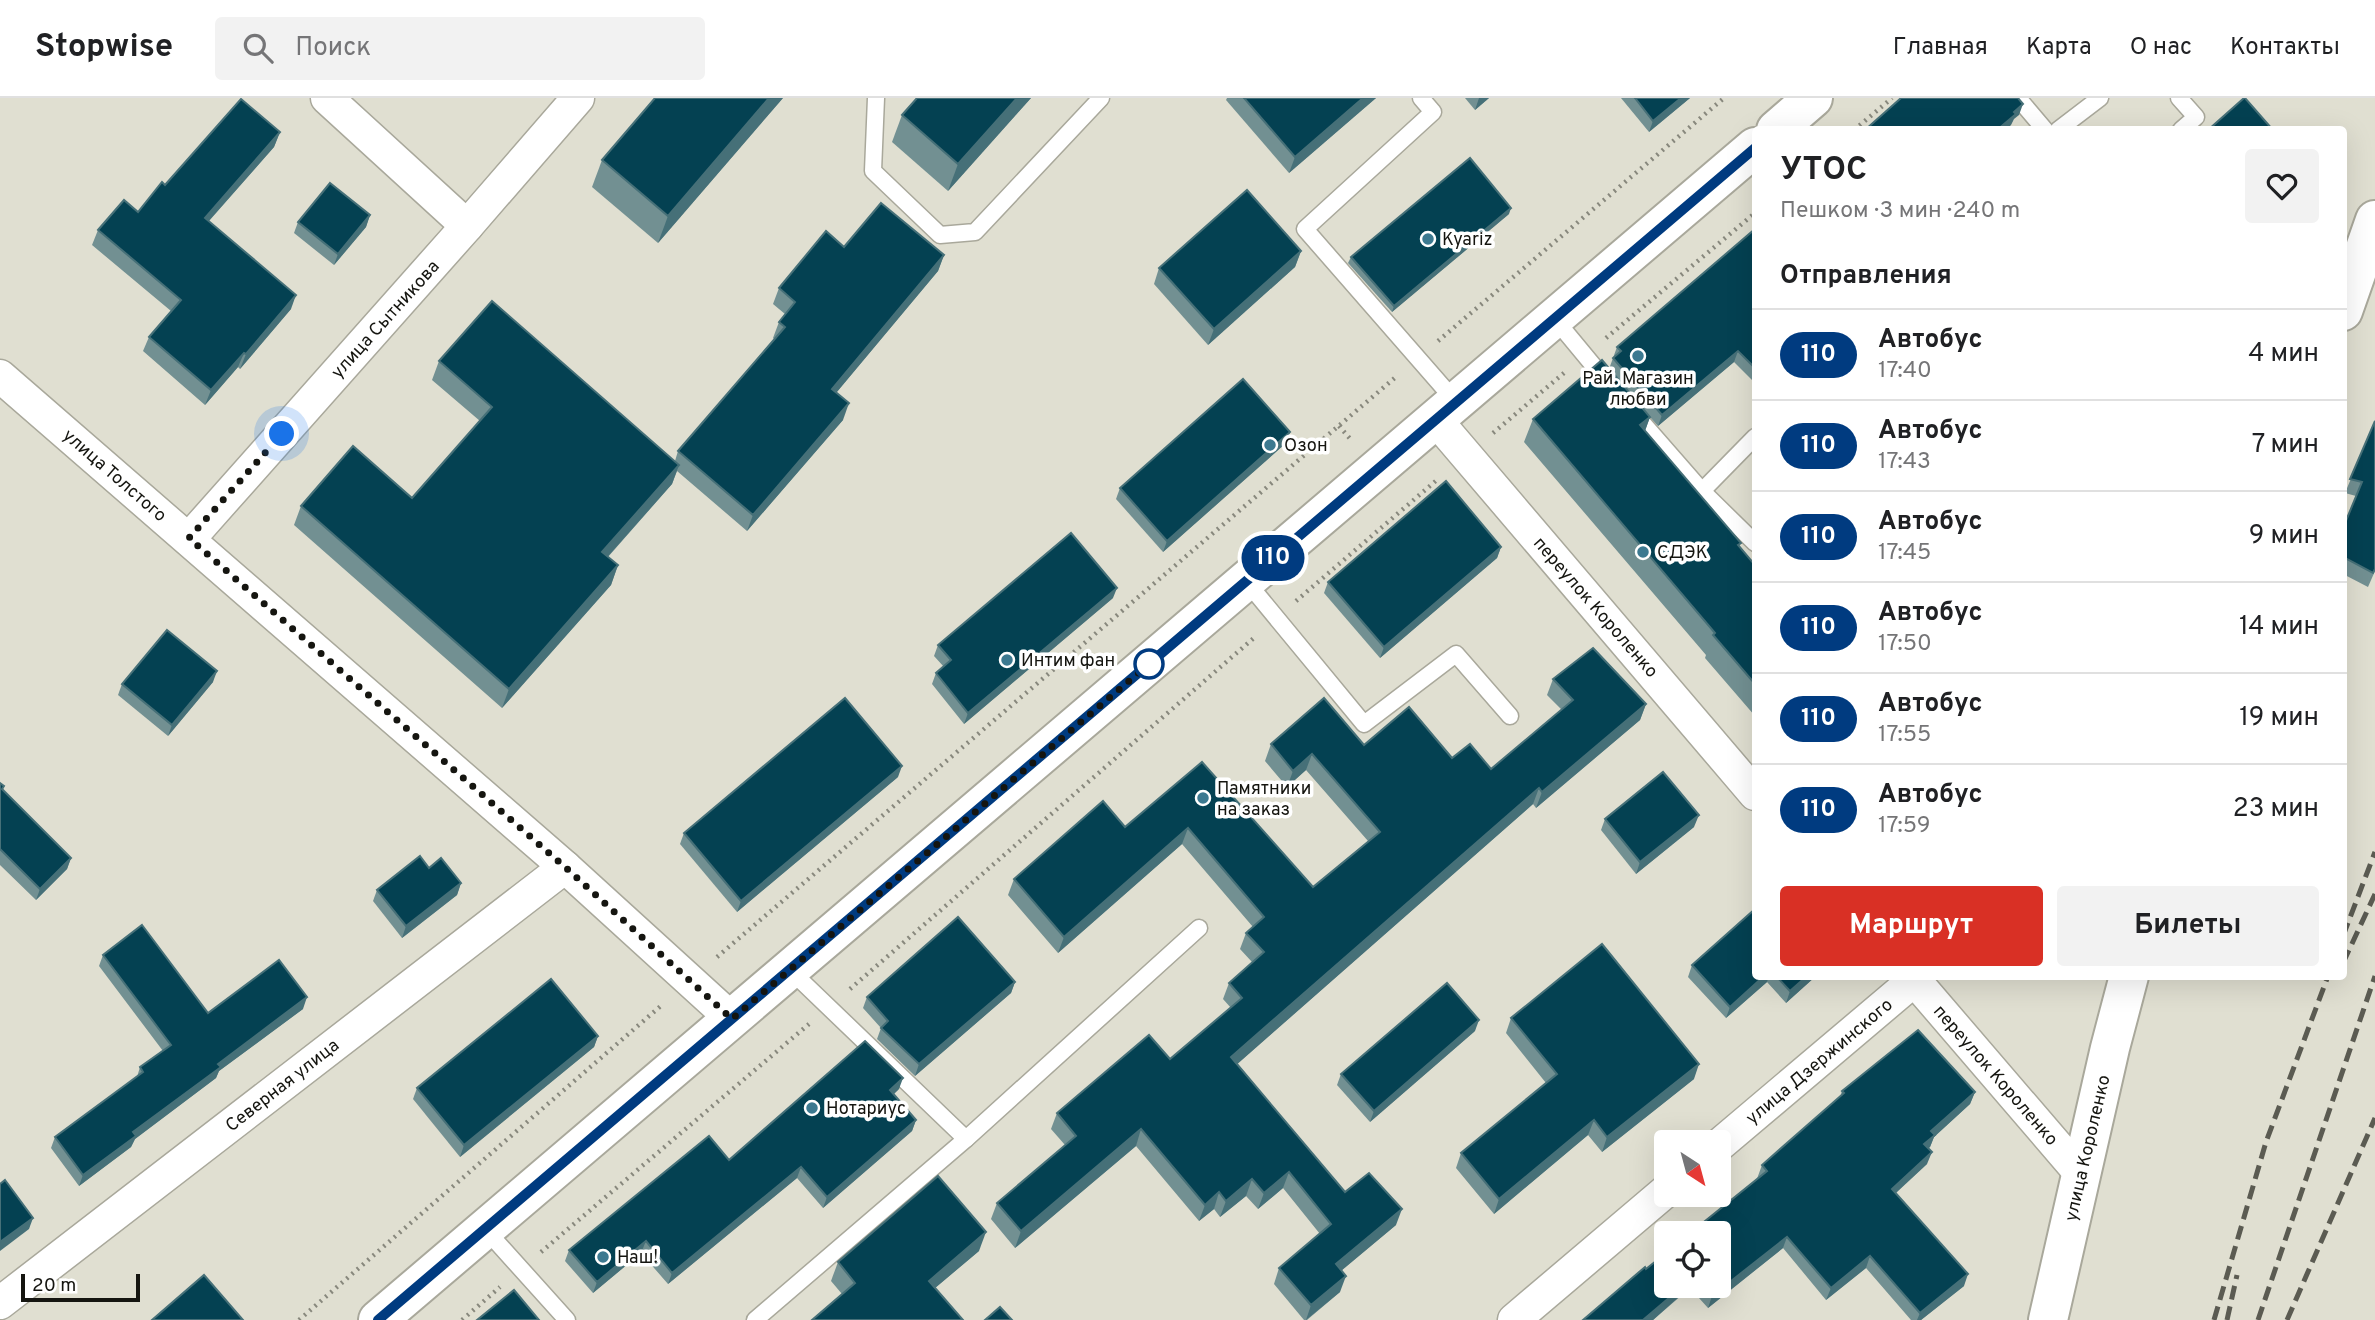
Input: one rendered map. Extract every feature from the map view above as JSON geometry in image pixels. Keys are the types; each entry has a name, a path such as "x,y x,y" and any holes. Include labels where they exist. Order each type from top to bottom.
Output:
{"main road":[{"path":"1781,126 1813,98"},
{"path":"378,1320 1554,318 1752,156"},
{"path":"2347,300 2375,220"},
{"name":"улица Короленко","path":"2048,1320 2128,980"}],"street":[{"path":"327,98 467,226"},
{"name":"улица Сытникова","path":"189,538 578,98"},
{"name":"улица Толстого","path":"0,376 565,867 732,1019"},
{"name":"переулок Короленко","path":"1446,411 1466,455 1752,790"},
{"name":"Северная улица","path":"0,1304 565,867"},
{"name":"улица Дзержинского","path":"1731,1135 1913,980"},
{"name":"переулок Короленко","path":"1917,980 2081,1174"},
{"path":"1514,1320 1654,1201"}],"lane":[{"path":"876,98 873,171 940,235 975,232 1101,98"},
{"path":"1421,98 1433,112 1305,229 1418,358 1446,411"},
{"path":"2018,98 2042,126"},
{"path":"2063,126 2100,98"},
{"path":"2179,98 2196,117 2186,126"},
{"path":"1554,318 1702,491 1752,540"},
{"path":"1702,491 1752,440"},
{"path":"1246,581 1364,724 1456,654 1510,716"},
{"path":"755,1320 966,1139 1199,928"},
{"path":"790,970 966,1139"},
{"path":"485,1229 567,1320"}],"path":[{"path":"299,1320 690,981 1724,98"},
{"path":"1859,126 1892,98"},
{"path":"461,1320 829,1007 1466,455 1752,216"}],"building":[{"path":"655,98 769,98 668,216 602,160"},
{"path":"917,98 1017,98 958,164 902,115"},
{"path":"1244,98 1363,98 1295,157"},
{"path":"1635,98 1681,98 1653,121"},
{"path":"1901,98 2018,98 2023,104 2002,126 1870,126"},
{"path":"2245,98 2270,126 2212,126"},
{"path":"241,99 280,132 205,218 296,295 211,390 149,337 181,300 98,230 124,200 138,212 162,182 165,185"},
{"name":"Kyariz","path":"1470,158 1511,208 1394,306 1351,257"},
{"path":"330,183 370,215 338,254 298,222"},
{"path":"1247,190 1301,251 1214,329 1159,268"},
{"path":"881,203 944,255 832,389 849,403 753,515 678,451 785,327 779,322 795,302 779,288 826,231 844,247"},
{"path":"1752,232 1752,365 1738,351 1662,415 1613,358 1621,351 1617,347"},
{"path":"492,301 679,465 602,552 618,565 509,689 301,506 353,446 412,498 492,407 439,361"},
{"path":"1602,360 1650,417 1640,425 1741,543 1738,545 1752,561 1752,680 1713,635 1715,633 1533,419"},
{"path":"1243,379 1290,432 1167,541 1120,488"},
{"path":"2375,421 2373,573 2347,559 2347,518 2362,482 2350,479"},
{"path":"1446,481 1501,547 1384,647 1328,582"},
{"path":"1071,533 1117,588 968,713 936,673 951,660 938,645"},
{"path":"167,630 217,671 172,725 122,684"},
{"path":"1593,648 1646,704 1542,792 1539,788 1231,1057 1345,1192 1369,1173 1402,1209 1336,1264 1346,1276 1311,1305 1279,1268 1331,1224 1289,1172 1264,1193 1252,1179 1226,1201 1219,1192 1205,1205 1141,1129 1021,1231 997,1203 1076,1136 1057,1113 1149,1035 1170,1059 1242,998 1229,983 1264,952 1246,933 1264,917 1188,828 1064,937 1014,879 1103,801 1125,827 1202,762 1313,887 1380,832 1312,754 1293,771 1271,744 1324,698 1364,745 1409,707 1452,758 1470,744 1491,769 1573,700 1553,679"},
{"path":"845,698 902,766 741,901 684,833"},
{"path":"1663,772 1699,815 1640,862 1605,819"},
{"path":"0,783 4,786 2,789 71,858 40,889 0,849"},
{"path":"420,856 429,868 441,858 461,883 406,926 377,890"},
{"path":"1752,912 1752,980 1760,980 1730,1007 1692,965"},
{"path":"958,917 1015,982 919,1064 881,1028 888,1021 867,997"},
{"path":"142,925 208,1013 279,960 307,997 218,1064 221,1067 133,1132 136,1136 83,1175 55,1137 143,1072 140,1067 171,1045 103,955"},
{"path":"1602,944 1699,1064 1607,1137 1594,1120 1499,1199 1461,1153 1557,1074 1511,1018"},
{"path":"551,979 598,1036 464,1145 417,1088"},
{"path":"1780,980 1802,980 1790,991"},
{"path":"1447,983 1479,1020 1374,1111 1341,1074"},
{"path":"1918,1030 1975,1092 1931,1131 1935,1135 1924,1144 1932,1152 1892,1189 1968,1274 1920,1313 1870,1256 1831,1288 1787,1237 1731,1281 1731,1221 1705,1221 1721,1208 1731,1208 1731,1200 1767,1171 1762,1165 1844,1093 1842,1091"},
{"path":"865,1041 903,1078 890,1090 916,1120 827,1197 801,1167 672,1273 646,1241 597,1282 569,1250 709,1136 729,1160"},
{"path":"938,1176 986,1232 929,1281 963,1320 812,1320 855,1283 838,1262"},
{"path":"5,1180 33,1218 0,1242 0,1184"},
{"path":"1654,1263 1654,1298 1669,1298 1643,1320 1583,1320 1645,1267 1646,1269"},
{"path":"204,1275 243,1320 152,1320"},
{"path":"514,1290 539,1320 477,1320"},
{"path":"1000,1307 1012,1320 985,1320"}],"railway":[{"path":"2347,926 2375,852"},
{"path":"2347,954 2375,894"},
{"path":"2258,1320 2375,976"},
{"path":"2214,1320 2266,1142 2327,980"},
{"path":"2287,1320 2375,1118"},
{"path":"2227,1320 2237,1275"}],"bus line":[{"name":"110","path":"378,1320 1752,151"}],"place":[{"name":"Kyariz","path":"1428,239"},
{"name":"Рай. Магазин любви","path":"1638,356"},
{"name":"Озон","path":"1270,445"},
{"name":"СДЭК","path":"1643,552"},
{"name":"Интим фан","path":"1007,660"},
{"name":"Памятники на заказ","path":"1203,798"},
{"name":"Нотариус","path":"812,1108"},
{"name":"Наш!","path":"603,1257"}],"route":[{"path":"282,434 189,538 565,867 732,1019 1149,664"}]}
